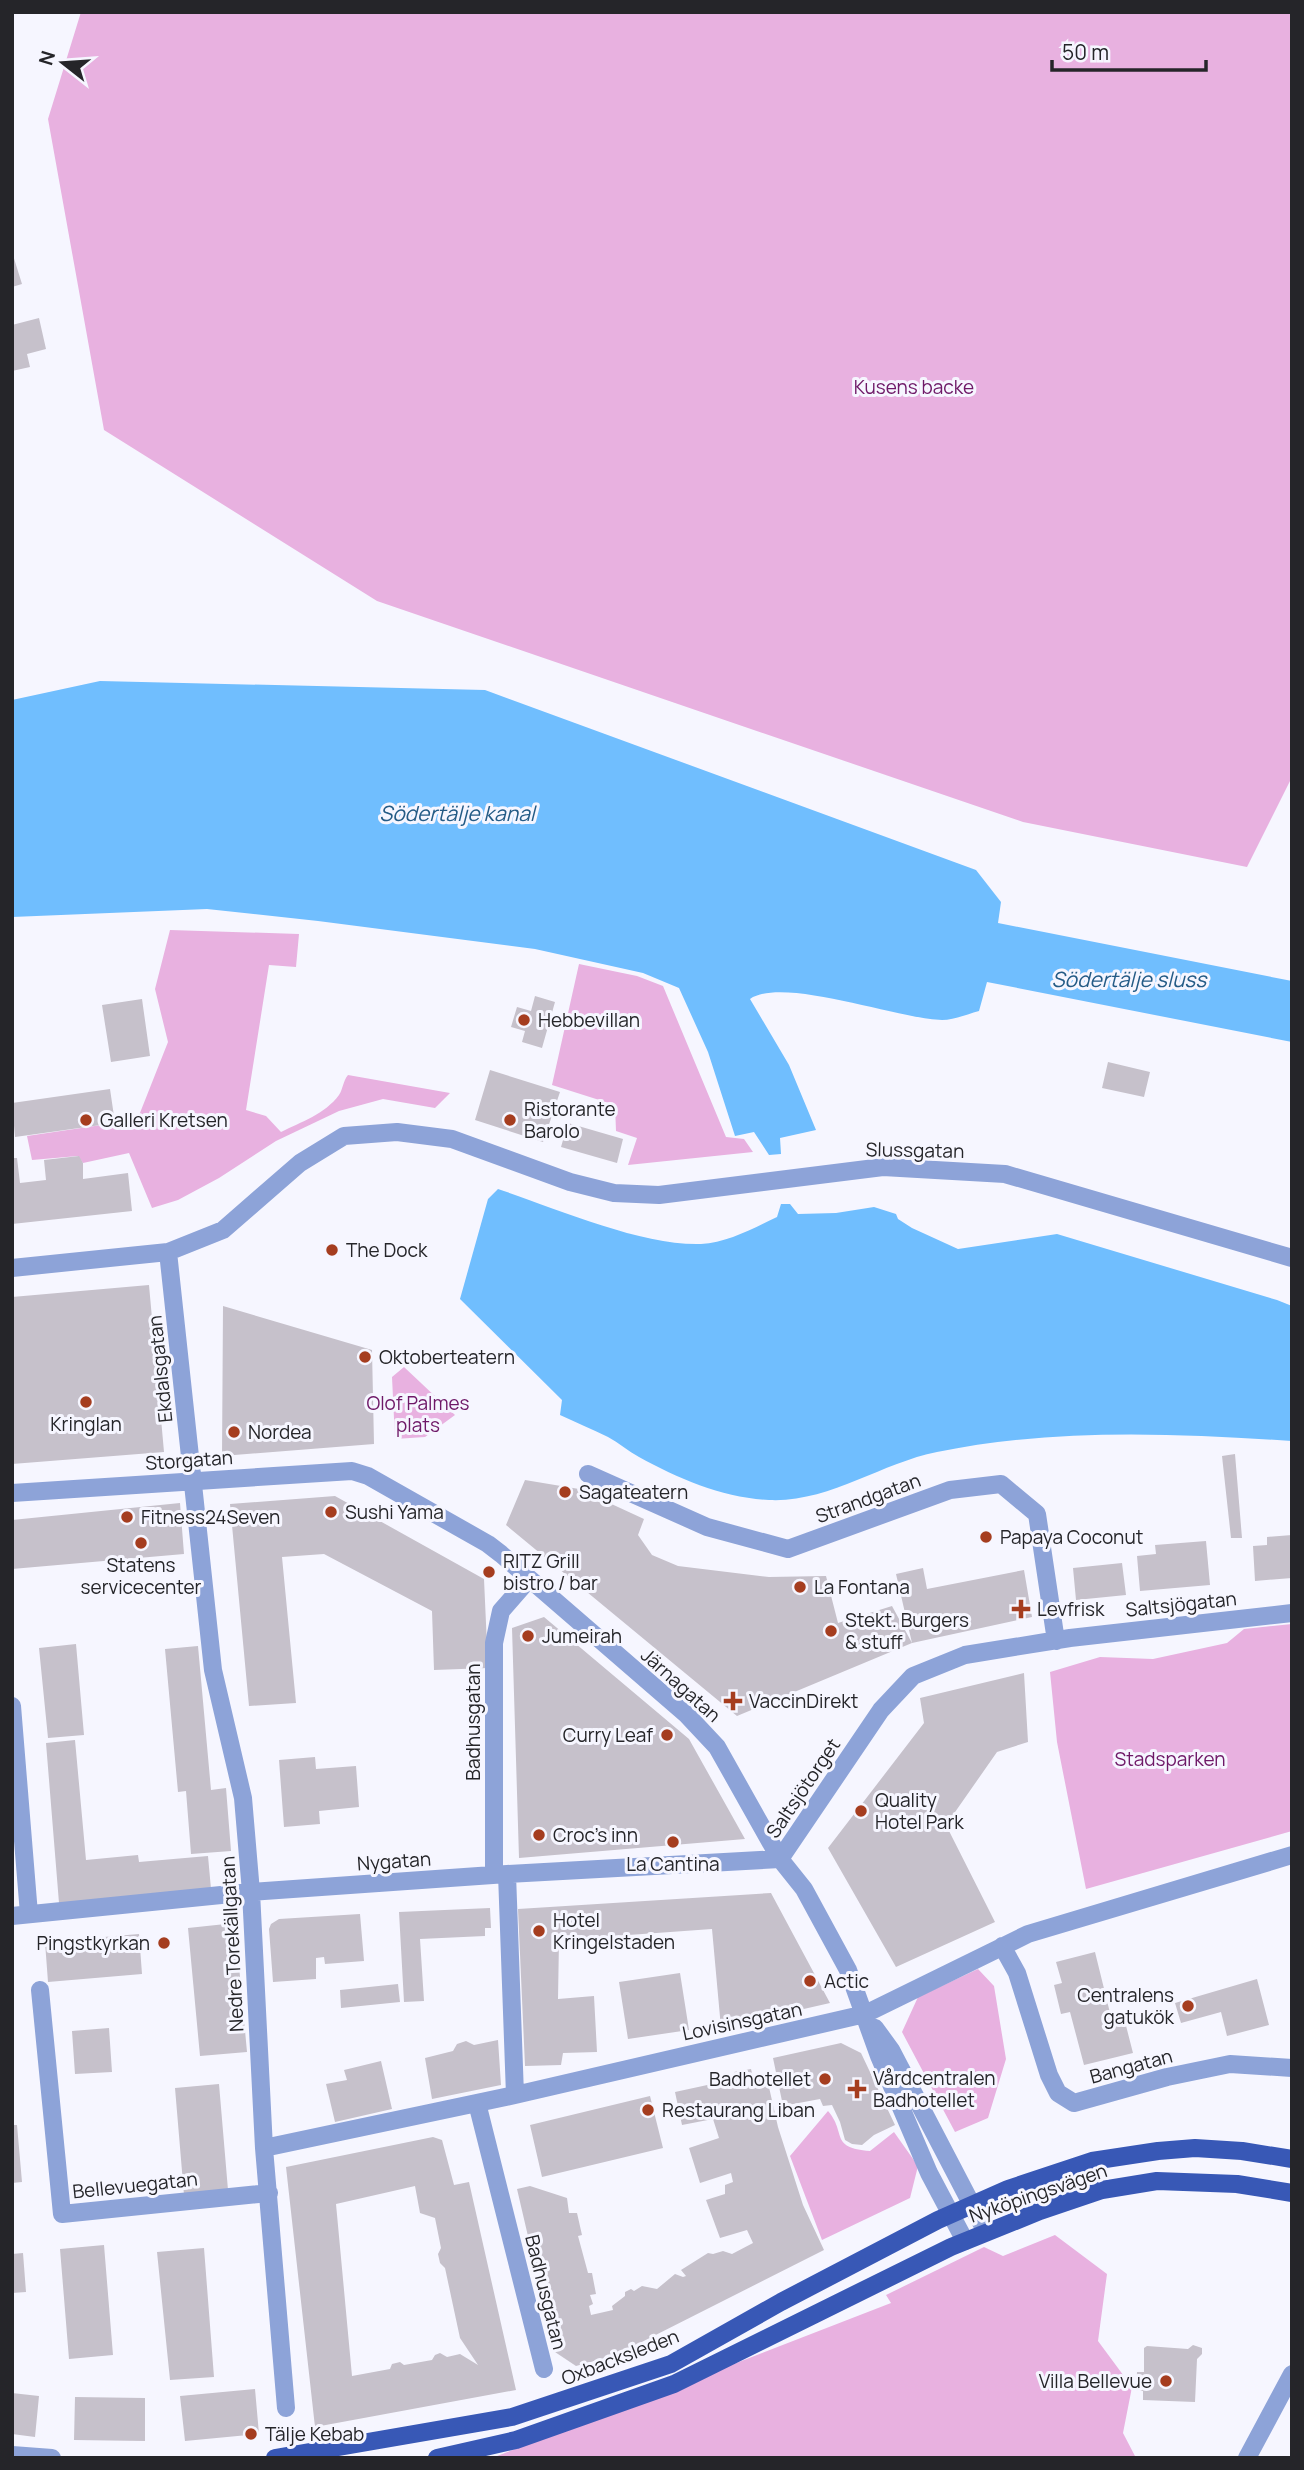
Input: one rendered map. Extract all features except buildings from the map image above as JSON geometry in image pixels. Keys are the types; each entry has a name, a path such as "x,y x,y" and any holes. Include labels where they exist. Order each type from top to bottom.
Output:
{"main road":[{"name":"Nyköpingsvägen","path":"951,2214 1008,2189 1092,2161 1195,2148 1242,2151 1292,2160"},
{"name":"Nyköpingsvägen","path":"965,2241 1102,2190 1157,2181 1237,2184 1292,2193"},
{"name":"Oxbacksleden","path":"283,2457 512,2417 671,2364 781,2302 951,2214"},
{"path":"437,2458 516,2440 674,2384 965,2241"}],"street":[{"name":"Slussgatan","path":"12,1268 169,1252 223,1230 300,1163 344,1136 397,1132 452,1139 570,1182 614,1193 659,1195 883,1167 1005,1174 1292,1258"},
{"name":"Ekdalsgatan","path":"169,1252 193,1481"},
{"name":"Storgatan","path":"12,1493 333,1471 352,1471 368,1476"},
{"name":"Strandgatan","path":"588,1474 707,1527 788,1549 950,1490 1001,1484 1038,1514 1056,1641"},
{"name":"Järnagatan","path":"368,1476 501,1554 687,1715 717,1747 780,1859 804,1889 848,1970 879,2056 929,2173 965,2241"},
{"name":"Nedre Torekällgatan","path":"193,1481 214,1670 243,1798 251,1892 264,2148 286,2408"},
{"name":"Badhusgatan","path":"515,2095 501,1875 494,1643 501,1611 528,1580"},
{"name":"Saltsjögatan","path":"913,1676 965,1656 1145,1628 1292,1613"},
{"name":"Saltsjötorget","path":"780,1859 881,1710 913,1676"},
{"path":"12,1706 20,1915"},
{"name":"Lovisinsgatan","path":"264,2148 515,2095 865,2014 1002,1946 1048,1928 1292,1855"},
{"name":"Nygatan","path":"20,1915 251,1892 780,1859"},
{"name":"Bangatan","path":"1002,1946 1017,1973 1049,2075 1058,2094 1074,2104 1167,2077 1230,2064 1292,2068"},
{"name":"Bellevuegatan","path":"40,1990 62,2214 269,2193"},
{"name":"Järnagatan","path":"865,2014 891,2050 986,2232"},
{"name":"Badhusgatan","path":"477,2103 544,2369"},
{"path":"1247,2458 1292,2374"},
{"path":"12,2455 52,2458"}],"green space":[{"name":"Kusens backe","path":"81,12 1292,12 1292,777 1247,867 1023,822 377,601 104,430 48,119"},
{"path":"170,930 299,934 296,967 269,965 246,1110 266,1116 281,1132 312,1117 333,1102 348,1075 450,1093 435,1108 383,1099 339,1111 276,1141 219,1178 178,1200 152,1208 129,1153 83,1163 78,1156 32,1160 27,1136 115,1123 136,1123 168,1042 155,989"},
{"path":"579,964 637,976 663,986 726,1137 744,1139 753,1152 628,1165 637,1138 616,1131 615,1105 552,1085"},
{"name":"Olof Palmes plats","path":"404,1367 455,1415 425,1437 395,1439 392,1377"},
{"name":"Stadsparken","path":"1292,1624 1292,1831 1086,1889 1057,1742 1050,1672 1100,1657 1153,1659 1227,1643 1244,1629"},
{"path":"978,1969 994,1986 1006,2059 988,2118 955,2132 902,2032 918,1997"},
{"path":"828,2111 841,2138 849,2147 870,2151 894,2132 918,2166 910,2198 822,2240 790,2156"},
{"path":"1055,2235 1107,2274 1098,2341 1132,2387 1123,2433 1136,2458 492,2458 891,2303 886,2295 984,2247 1003,2256"}],"water":[{"name":"Södertälje kanal","path":"100,681 485,690 976,870 1001,902 998,923 1292,981 1292,1042 987,982 979,1011 942,1020 814,995 766,993 750,999 789,1065 816,1130 780,1138 781,1154 769,1155 754,1132 735,1136 708,1052 679,988 643,973 535,949 207,909 12,917 12,700"},
{"path":"498,1189 599,1224 652,1239 678,1243 701,1244 730,1238 777,1217 781,1204 790,1204 798,1214 836,1213 874,1207 896,1214 898,1219 912,1228 958,1249 1057,1234 1277,1300 1292,1306 1292,1441 1114,1434 1025,1439 981,1444 916,1457 833,1489 791,1499 769,1500 735,1496 702,1486 670,1473 608,1437 560,1415 562,1400 460,1299 488,1199"}],"place":[{"name":"Hebbevillan","path":"524,1020"},
{"name":"Galleri Kretsen","path":"86,1120"},
{"name":"Ristorante Barolo","path":"510,1120"},
{"name":"The Dock","path":"332,1250"},
{"name":"Oktoberteatern","path":"365,1357"},
{"name":"Kringlan","path":"86,1402"},
{"name":"Nordea","path":"234,1432"},
{"name":"Sagateatern","path":"565,1492"},
{"name":"Sushi Yama","path":"331,1512"},
{"name":"Fitness24Seven","path":"127,1517"},
{"name":"Papaya Coconut","path":"986,1537"},
{"name":"Statens servicecenter","path":"141,1543"},
{"name":"RITZ Grill bistro / bar","path":"489,1572"},
{"name":"La Fontana","path":"800,1587"},
{"name":"Levfrisk","path":"1021,1609"},
{"name":"Stekt. Burgers & stuff","path":"831,1631"},
{"name":"Jumeirah","path":"528,1636"},
{"name":"VaccinDirekt","path":"733,1701"},
{"name":"Curry Leaf","path":"667,1735"},
{"name":"Quality Hotel Park","path":"861,1811"},
{"name":"Croc's inn","path":"539,1835"},
{"name":"La Cantina","path":"673,1842"},
{"name":"Hotel Kringelstaden","path":"539,1931"},
{"name":"Pingstkyrkan","path":"164,1943"},
{"name":"Actic","path":"810,1981"},
{"name":"Centralens gatukök","path":"1188,2006"},
{"name":"Badhotellet","path":"825,2079"},
{"name":"Vårdcentralen Badhotellet","path":"857,2089"},
{"name":"Restaurang Liban","path":"648,2110"},
{"name":"Villa Bellevue","path":"1166,2381"},
{"name":"Tälje Kebab","path":"251,2434"}],"water label":[{"name":"Södertälje sluss","path":"1129,979"}]}
